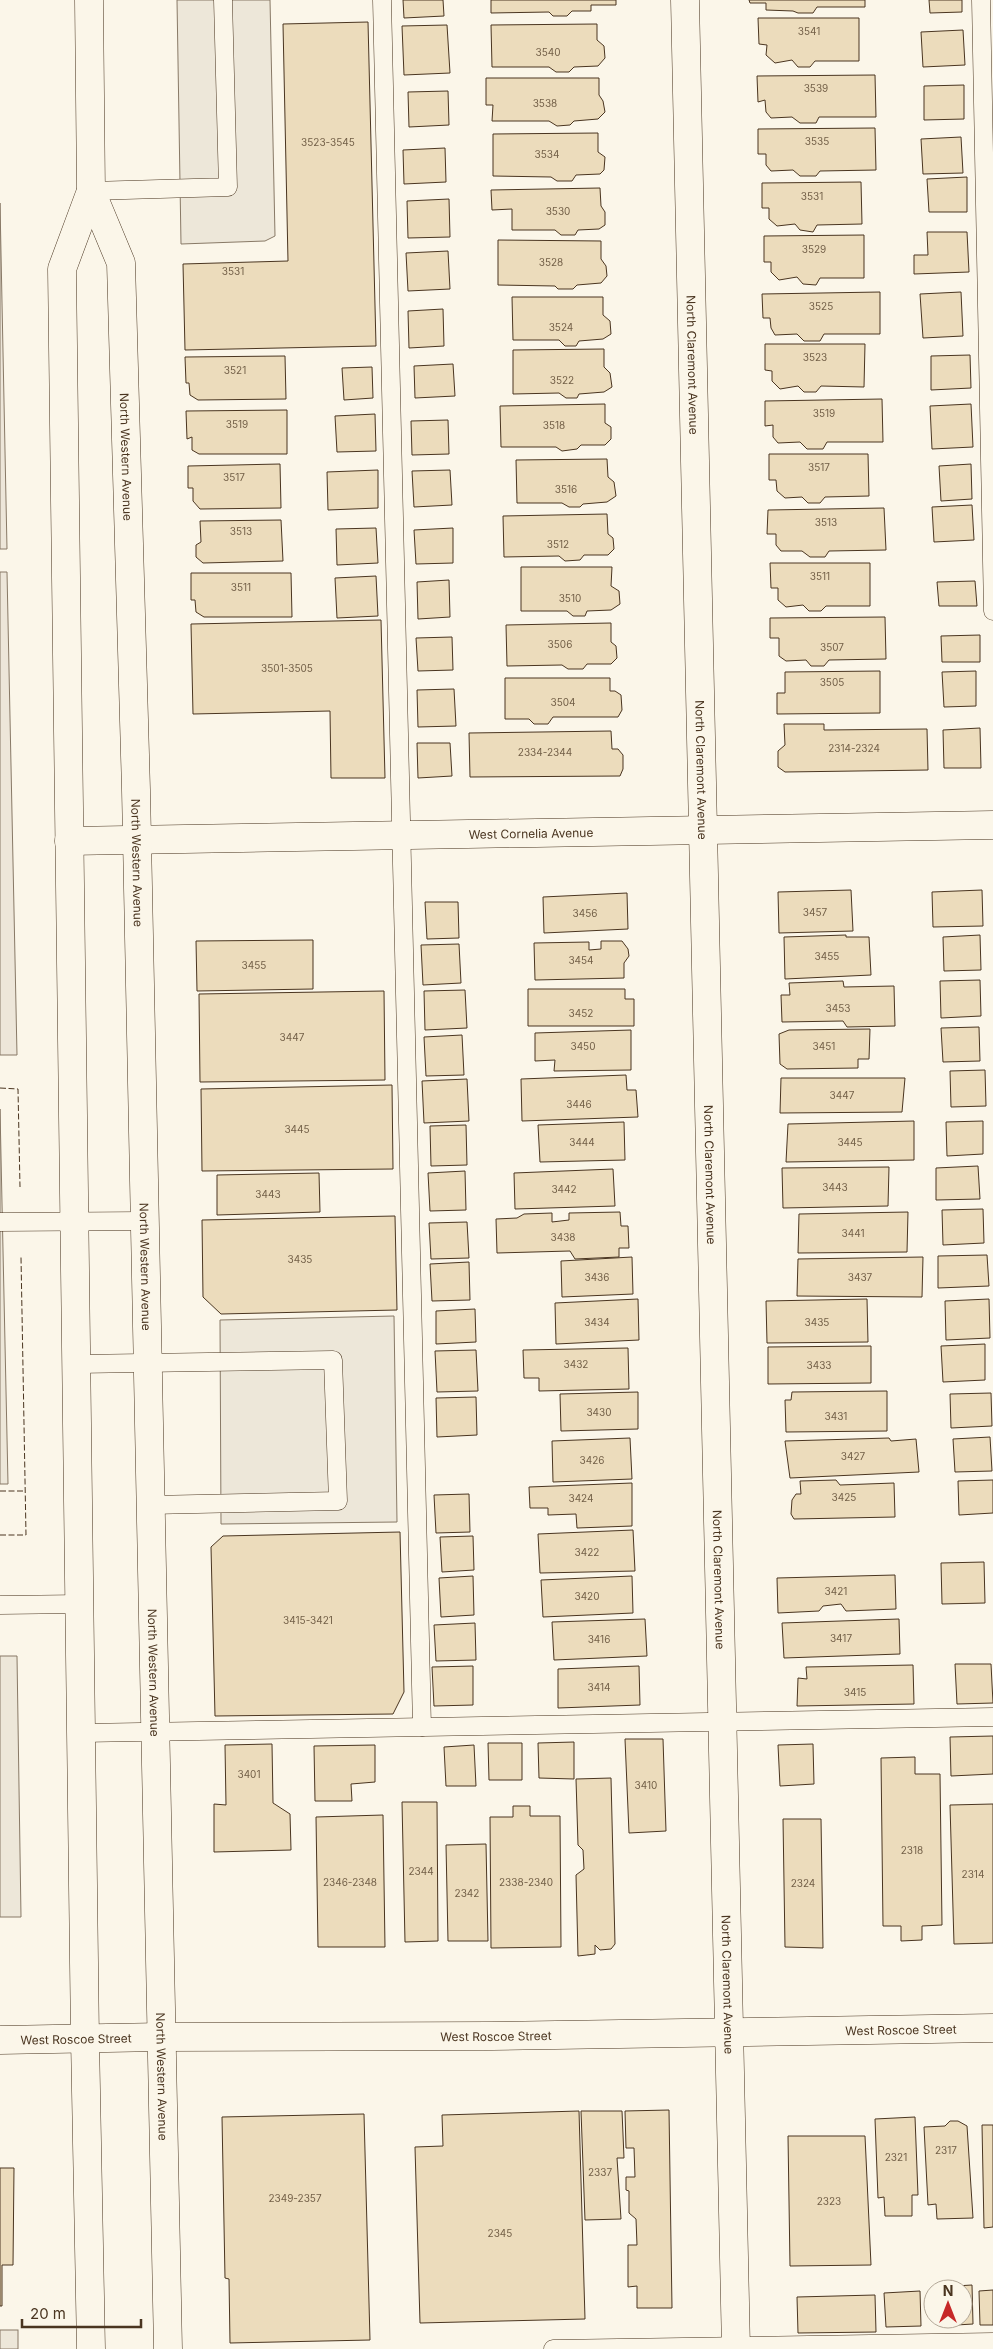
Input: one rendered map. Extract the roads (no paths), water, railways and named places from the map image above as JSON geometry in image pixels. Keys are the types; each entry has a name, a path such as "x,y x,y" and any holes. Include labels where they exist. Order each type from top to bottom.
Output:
{"main road":[{"name":"North Western Avenue","path":"89,0 91,191 62,269 85,2039 92,2349"},
{"name":"North Claremont Avenue","path":"685,0 736,2347"},
{"name":"North Western Avenue","path":"91,191 121,263 137,839 168,2349"},
{"name":"West Cornelia Avenue","path":"70,841 993,825"},
{"name":"West Roscoe Street","path":"0,2040 161,2037 492,2036 993,2028"}],"lane":[{"path":"91,191 228,187 223,0"},
{"path":"382,0 422,1727"},
{"path":"981,0 993,611"},
{"path":"0,1222 144,1221"},
{"path":"77,1364 333,1360 338,1501 150,1505"},
{"path":"0,1605 80,1604"},
{"path":"82,1733 993,1717"},
{"path":"553,2349 993,2342"}]}
